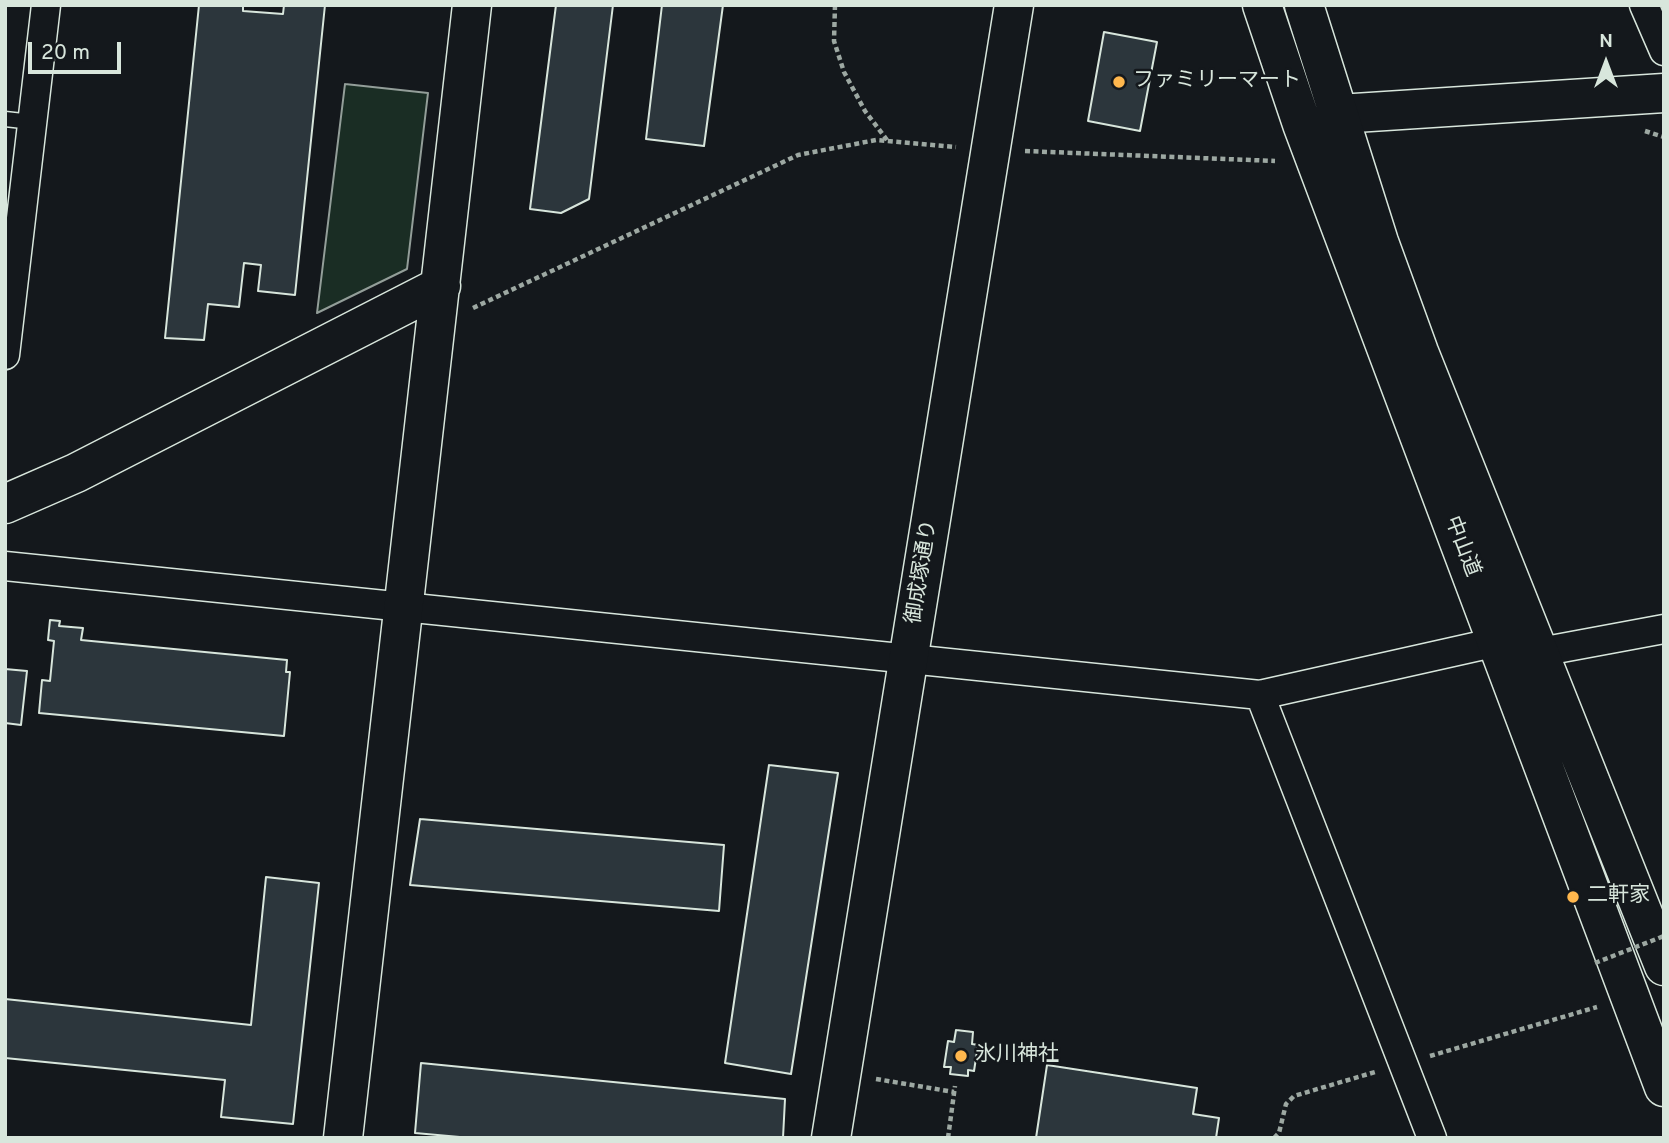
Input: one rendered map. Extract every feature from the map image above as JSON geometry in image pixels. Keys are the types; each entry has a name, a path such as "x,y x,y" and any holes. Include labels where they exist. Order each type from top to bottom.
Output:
{"main road":[{"path":"343,1138 472,5"},
{"name":"御成塚通り","path":"831,1138 1014,5"},
{"name":"中山道","path":"1262,5 1302,124 1664,1087"},
{"name":"中山道","path":"1304,5 1379,242 1419,352 1664,966"},
{"path":"1339,114 1664,93"},
{"path":"5,503 76,473 441,286"}],"street":[{"path":"5,355 19,120 46,5"},
{"path":"1644,5 1664,51"},
{"path":"5,566 1260,695 1497,642"},
{"path":"1539,652 1664,629"},
{"path":"1260,695 1432,1138"}],"path":[{"path":"835,5 834,41 844,72 865,111 888,141"},
{"path":"471,309 797,155 876,140 991,149 1275,161"},
{"path":"1595,963 1664,936"},
{"path":"868,1078 954,1089 948,1138"}],"green space":[{"path":"345,84 428,93 407,269 317,313"}],"building":[{"path":"199,5 243,5 243,11 283,14 284,5 325,5 295,295 258,291 261,265 244,263 239,307 208,304 204,340 165,338"},
{"path":"556,5 613,5 589,199 561,213 530,209"},
{"path":"662,5 723,5 704,146 646,139"},
{"path":"1104,32 1157,42 1140,131 1088,121"},
{"path":"50,620 60,621 59,626 83,628 81,640 287,660 286,672 290,672 284,736 39,713 42,680 50,681 54,641 48,640"},
{"path":"5,669 27,671 21,725 5,723"},
{"path":"769,765 838,773 791,1074 725,1063"},
{"path":"420,819 724,845 719,911 410,885"},
{"path":"266,877 319,883 293,1124 221,1117 225,1080 5,1058 5,999 251,1025"},
{"path":"956,1030 973,1032 972,1044 978,1045 974,1071 968,1070 968,1076 950,1074 951,1067 944,1067 948,1041 954,1042"},
{"path":"421,1063 785,1099 783,1138 471,1138 415,1133"},
{"path":"1047,1065 1197,1088 1193,1114 1219,1118 1216,1138 1036,1138"}],"place":[{"name":"ファミリーマート","path":"1119,82"},
{"name":"二軒家","path":"1573,897"},
{"name":"氷川神社","path":"961,1056"}]}
